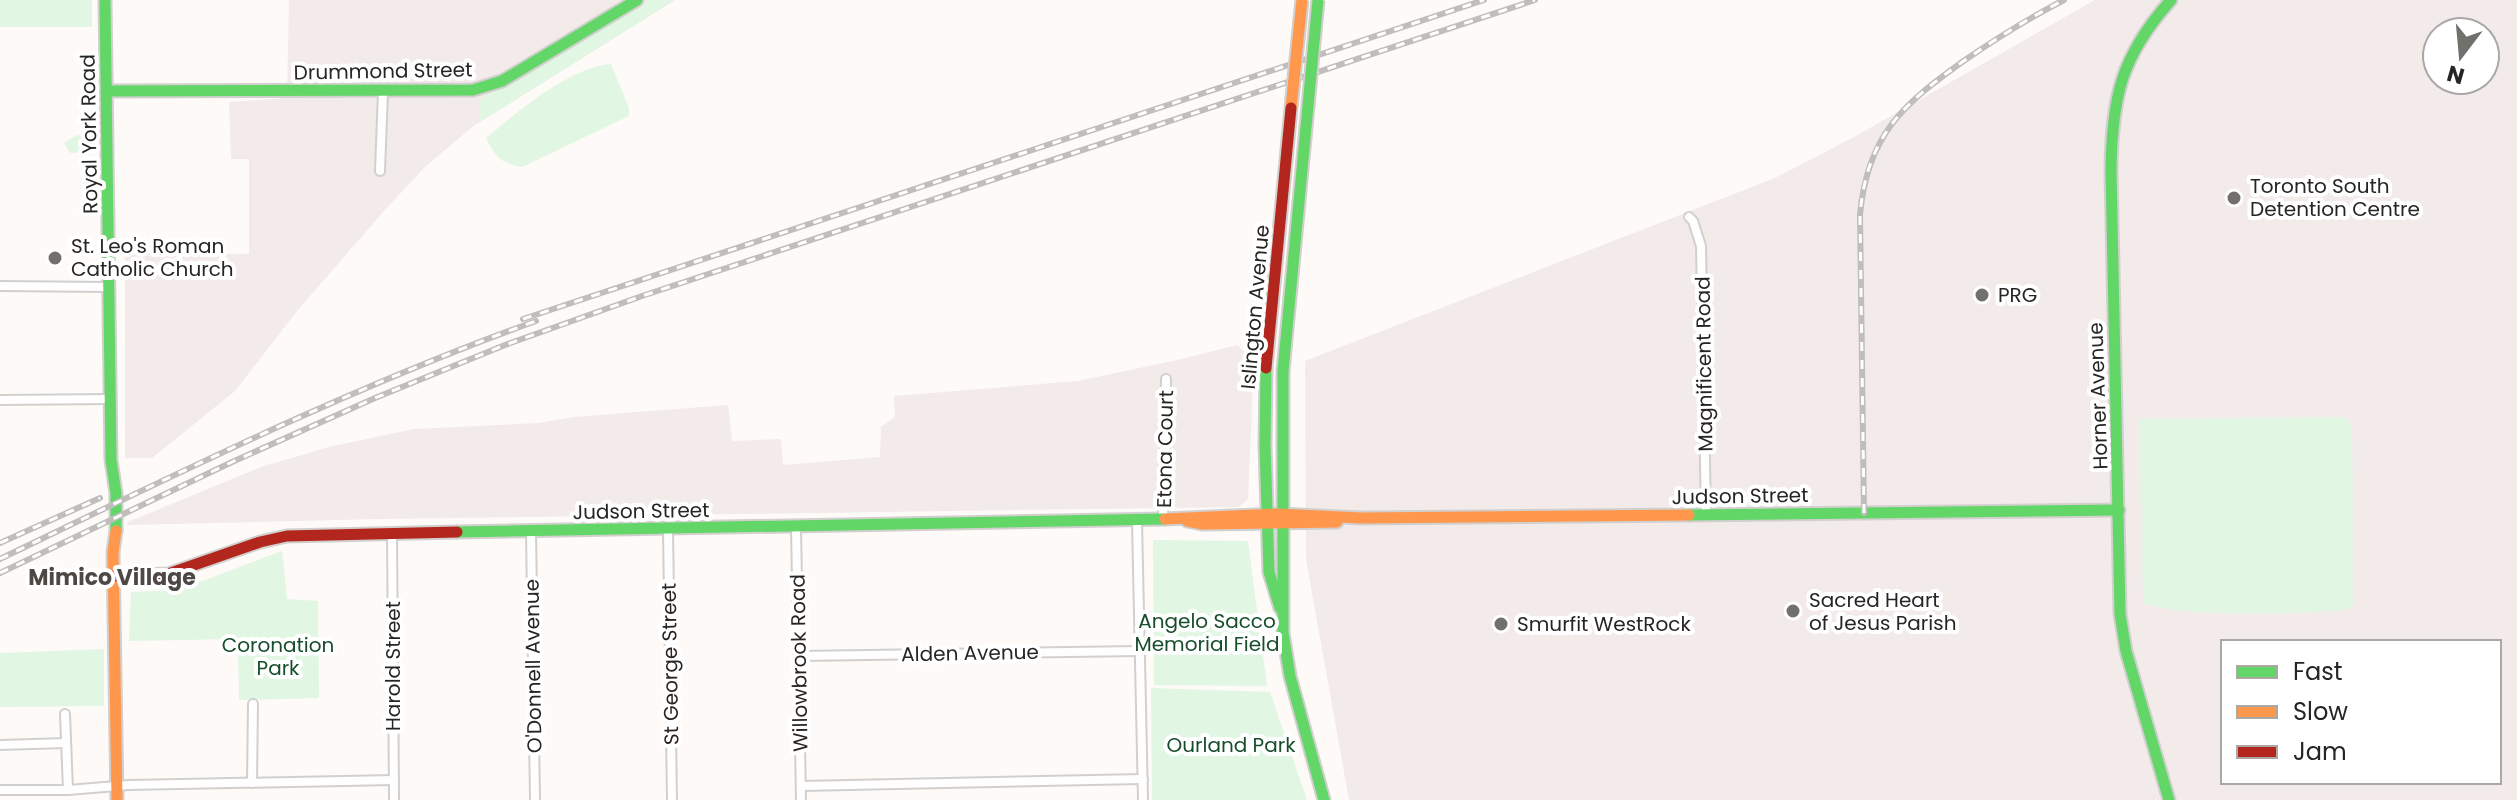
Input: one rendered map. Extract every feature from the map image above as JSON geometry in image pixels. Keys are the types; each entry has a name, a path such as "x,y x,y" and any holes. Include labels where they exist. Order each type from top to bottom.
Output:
{"main road":[{"name":"Royal York Road","path":"105,0 111,460 116,529 113,576 117,800"},
{"name":"Drummond Street","path":"107,91 473,90 502,81 637,0"},
{"name":"Islington Avenue","path":"1302,0 1266,368 1265,446 1269,572 1282,617 1290,676 1324,800"},
{"name":"Islington Avenue","path":"1282,617 1285,576 1283,371 1318,0"},
{"name":"Horner Avenue","path":"2169,800 2121,626 2111,120 2125,65 2147,27 2171,0"},
{"name":"Judson Street","path":"113,576 168,574 231,550 287,536 1170,519 1202,524 1268,519 2119,510"}],"street":[{"path":"380,171 383,91"},
{"name":"Magnificent Road","path":"1689,217 1701,246 1706,515"},
{"path":"0,286 109,287"},
{"name":"Etona Court","path":"1166,379 1170,519"},
{"path":"0,400 111,399"},
{"path":"1137,521 1143,800"},
{"name":"Willowbrook Road","path":"796,527 801,800"},
{"name":"St George Street","path":"668,529 672,800"},
{"name":"O'Donnell Avenue","path":"531,531 535,800"},
{"name":"Harold Street","path":"392,533 394,800"},
{"name":"Alden Avenue","path":"800,656 1140,651"},
{"path":"252,783 253,704"},
{"path":"65,714 68,790"},
{"path":"0,745 66,743"},
{"path":"801,786 1143,779"},
{"path":"0,790 394,780"}],"shaded area":[{"path":"289,0 675,0 472,127 424,168 383,212 297,311 235,391 152,458 125,458 125,253 249,254 249,159 231,159 229,102 287,98"},
{"path":"2095,0 2517,0 2517,800 1349,800 1306,559 1305,361 1775,178 1854,137"},
{"path":"1237,345 1254,361 1248,499 1239,507 127,525 261,467 329,447 414,429 539,423 574,417 728,405 732,441 781,439 783,465 880,457 881,427 895,417 894,396 1078,381"}],"green space":[{"path":"0,0 92,0 92,27 0,27"},
{"path":"649,0 675,0 480,122 480,103 490,92"},
{"path":"611,64 629,108 629,116 522,167 504,161 496,154 486,138 513,116 562,82 595,67"},
{"path":"77,135 89,138 86,148 70,153 64,143"},
{"path":"2346,417 2352,426 2354,602 2349,609 2210,613 2180,611 2143,602 2139,419"},
{"name":"Angelo Sacco Memorial Field","path":"1153,540 1248,541 1267,686 1154,685"},
{"name":"Coronation Park","path":"282,551 287,599 318,601 319,698 239,700 238,645 233,639 129,641 131,592 179,590"},
{"path":"104,649 104,706 0,707 0,653"},
{"name":"Ourland Park","path":"1151,688 1270,692 1307,800 1152,800"}],"railway":[{"path":"523,319 1484,0"},
{"path":"0,573 232,462 375,398 505,345 642,296 1535,0"},
{"path":"1864,513 1860,215 1871,163 1892,124 1923,92 1989,44 2064,0"},
{"path":"0,559 332,403 536,321"},
{"path":"0,543 100,498"}],"traffic: fast":[{"path":"105,0 111,460 116,493 116,531"},
{"path":"107,91 473,90 502,81 637,0"},
{"path":"1283,371 1318,0"},
{"path":"2169,800 2126,651 2120,614 2111,170 2117,99 2130,59 2154,20 2171,0"},
{"path":"1266,368 1269,572 1280,608"},
{"path":"1283,371 1283,633 1290,676 1324,800"},
{"path":"1689,515 2119,510"},
{"path":"457,532 1165,519"}],"traffic: slow":[{"path":"1291,108 1302,0"},
{"path":"1165,519 1278,514 1362,518 1689,515"},
{"path":"1187,521 1202,524 1337,522"},
{"path":"116,531 113,552 117,800"}],"traffic: jam":[{"path":"1266,368 1291,108"},
{"path":"113,576 168,574 260,542 287,536 457,532"}],"place":[{"name":"Toronto South Detention Centre","path":"2234,198"},
{"name":"St. Leo's Roman Catholic Church","path":"55,258"},
{"name":"PRG","path":"1982,295"},
{"name":"Sacred Heart of Jesus Parish","path":"1793,611"},
{"name":"Smurfit WestRock","path":"1501,624"}],"district":[{"name":"Mimico Village","path":"112,577"}]}
